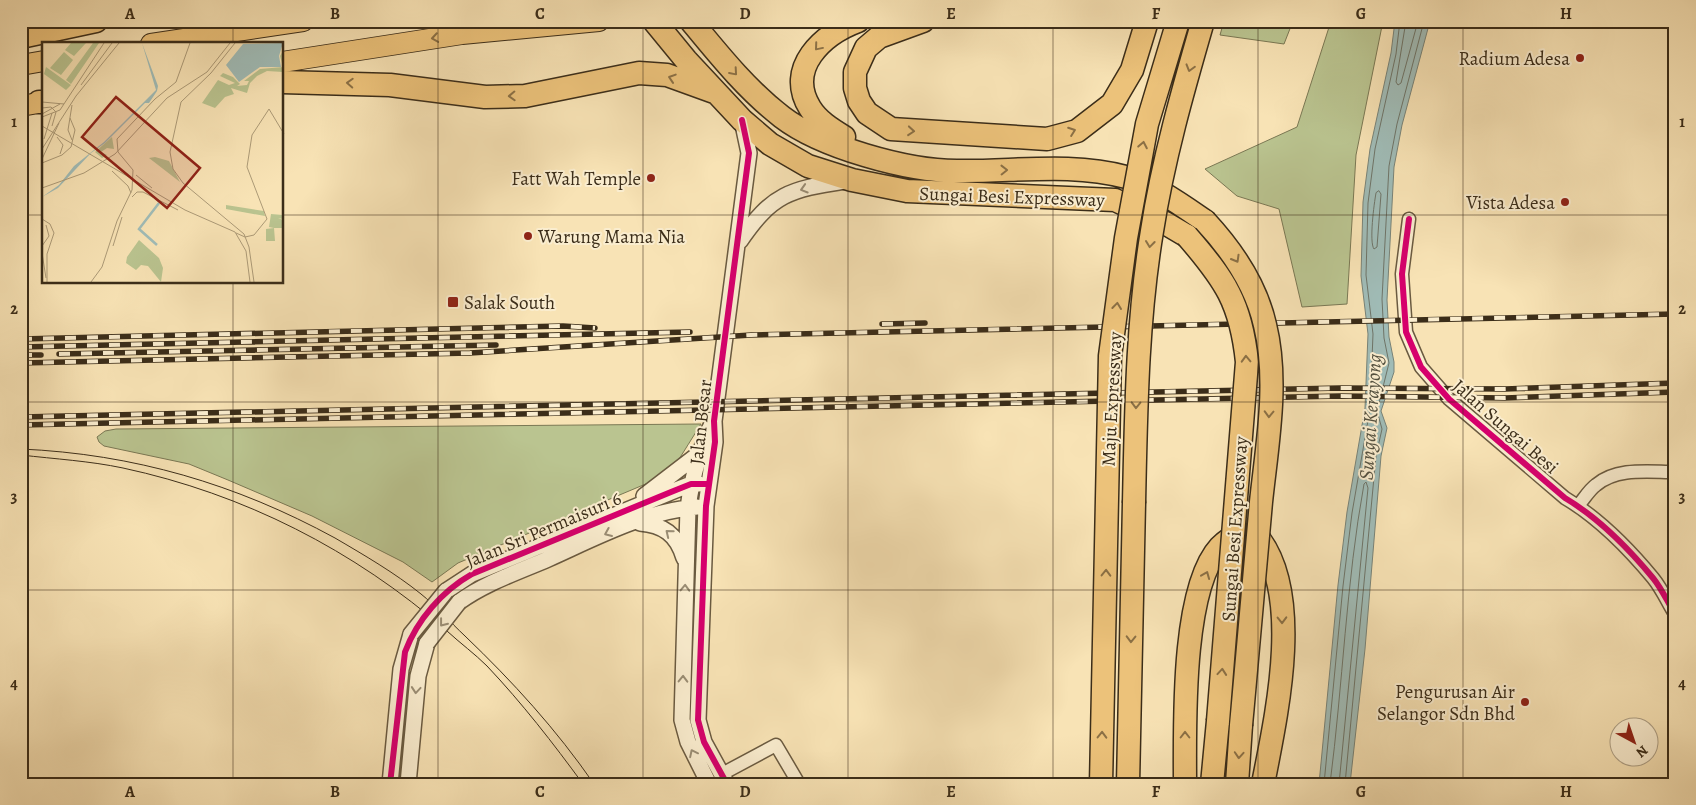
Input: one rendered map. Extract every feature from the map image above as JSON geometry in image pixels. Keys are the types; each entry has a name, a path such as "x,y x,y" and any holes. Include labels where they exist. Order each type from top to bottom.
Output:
{"highway":[{"path":"21,38 96,21"},
{"path":"164,42 303,21"},
{"name":"Sungai Besi Expressway","path":"654,21 742,120 770,144 808,166 852,180 907,191 958,195 1115,200 1165,223 1187,236 1217,271 1232,296 1244,333 1247,362 1212,784"},
{"name":"Sungai Besi Expressway","path":"691,21 745,85 783,118 831,143 915,168 955,171 1068,169 1127,177 1173,200 1205,221 1228,246 1252,286 1265,324 1271,364 1269,429 1237,784"},
{"path":"858,21 841,27 817,44 805,65 802,88 809,107 825,125 875,157"},
{"path":"923,21 879,37 866,48 856,72 855,88 859,101 867,113 891,129 1047,139 1077,131 1112,104 1132,70 1148,21"},
{"name":"Maju Expressway","path":"1101,784 1110,356 1126,238 1147,124 1178,21"},
{"name":"Maju Expressway","path":"1128,784 1137,355 1152,231 1168,149 1203,21"},
{"path":"284,62 462,34 593,22"},
{"path":"21,65 42,61"},
{"path":"284,82 305,81 390,85 495,97 525,96 639,73 667,75 718,94"},
{"path":"1185,784 1187,664 1197,604 1214,555 1228,539 1239,534 1260,540 1274,564 1280,586 1283,660 1281,685 1263,784"}],"street":[{"name":"Jalan Besar","path":"725,779 704,742 698,720 706,506 715,442 714,421 749,153 742,120"},
{"name":"Jalan Besar","path":"738,244 755,219 781,196 818,185 852,180"},
{"name":"Jalan Sungai Besi","path":"1409,219 1402,274 1406,332 1421,367 1449,399 1565,498 1578,506 1627,550 1654,579 1675,614"},
{"name":"Jalan Besar","path":"709,784 688,742 682,720 688,508 691,484 700,453 714,421"},
{"path":"686,567 676,539 666,530 654,524 630,516 700,453"},
{"path":"1578,506 1595,485 1607,477 1620,473 1675,472"},
{"name":"Jalan Sri Permaisuri 6","path":"408,784 418,676 427,643 459,602 485,586 630,516 691,484 708,484"},
{"name":"Jalan Sri Permaisuri 6","path":"390,784 401,669 411,634 446,591 472,574 630,516 706,506"},
{"path":"725,779 776,745 799,784"}],"green space":[{"path":"1224,21 1293,21 1284,44 1220,35"},
{"path":"1331,21 1383,21 1356,155 1347,304 1302,307 1279,209 1237,196 1205,169 1297,127"},
{"path":"701,424 676,464 648,483 458,563 432,582 403,562 312,516 189,464 104,446 97,437 105,431 116,429"}],"water":[{"name":"Sungai Kerayong","path":"1395,21 1430,21 1402,125 1394,167 1387,300 1389,337 1394,372 1381,411 1387,428 1381,456 1365,649 1350,784 1319,784 1338,585 1347,512 1365,408 1368,334 1361,276 1363,202 1370,149 1391,53"}],"tram line":[{"path":"21,449 104,457 183,475 222,487 260,502 335,538 411,586 432,604 500,671 533,707 565,744 594,784"},
{"path":"21,455 111,466 168,479 212,493 254,510 296,529 336,551 374,575 411,602 482,662 525,709 583,784"}],"railway":[{"path":"21,363 470,353 751,335 1675,314"},
{"path":"882,324 925,323"},
{"path":"21,339 563,326 595,328"},
{"path":"21,347 690,332"},
{"path":"59,354 496,345"},
{"path":"21,355 41,355"},
{"path":"21,417 1340,388 1505,389 1675,383"},
{"path":"21,425 1340,396 1505,398 1675,392"}],"cycle path":[{"path":"727,784 704,742 698,720 706,506 715,442 714,421 749,153 742,120"},
{"path":"1409,219 1402,274 1406,332 1421,367 1449,399 1565,498 1601,524 1623,545 1656,582 1675,614"},
{"path":"390,784 405,652 416,629 441,598 472,574 691,484 708,484"}],"place":[{"name":"Radium Adesa","path":"1580,58"},
{"name":"Fatt Wah Temple","path":"651,178"},
{"name":"Vista Adesa","path":"1565,202"},
{"name":"Warung Mama Nia","path":"528,236"},
{"name":"Salak South","path":"453,302"},
{"name":"Pengurusan Air Selangor Sdn Bhd","path":"1525,702"}]}
